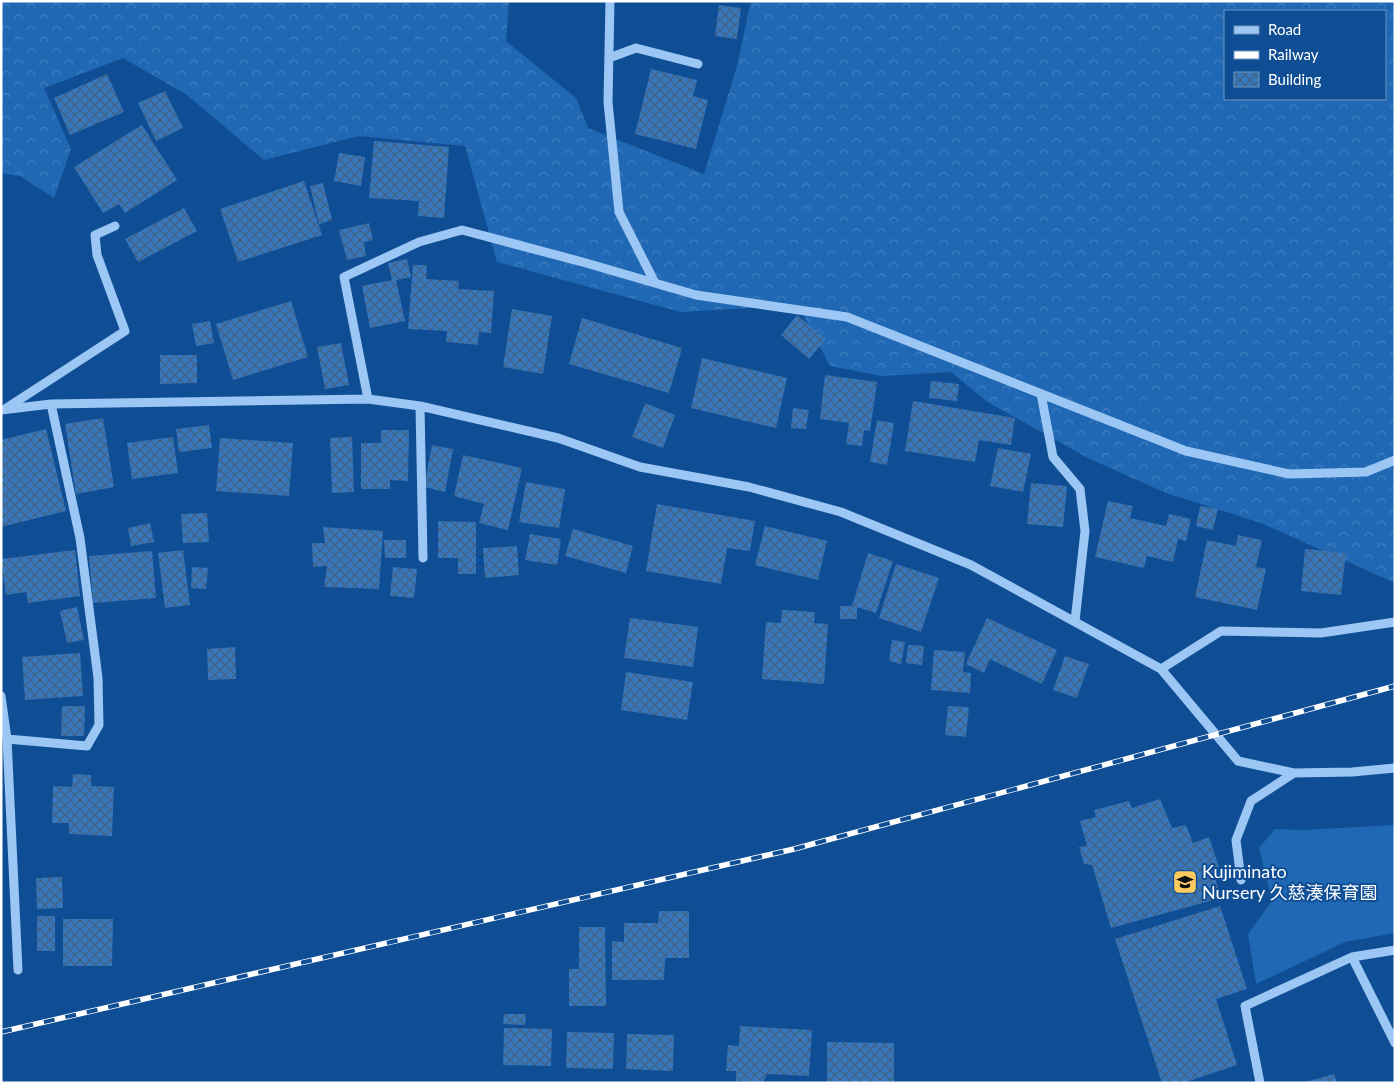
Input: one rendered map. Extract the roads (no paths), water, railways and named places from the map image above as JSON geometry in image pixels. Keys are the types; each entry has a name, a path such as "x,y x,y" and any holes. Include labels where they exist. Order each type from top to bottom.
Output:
{"street":[{"path":"610,1 608,102 619,212 655,283"},
{"path":"609,58 636,48 698,64"},
{"path":"2,410 125,331 97,256 95,235 115,226"},
{"path":"368,399 344,277 418,242 462,230 696,295 847,317 1186,451 1290,474 1366,472 1395,460"},
{"path":"1041,394 1053,457 1080,489 1085,531 1075,621"},
{"path":"2,410 50,404 368,399 420,406 558,438 640,467 749,487 841,512 971,565 1075,621 1161,670 1238,761 1294,773 1352,772 1395,768"},
{"path":"7,739 87,746 99,725 98,678 80,538 50,404"},
{"path":"420,406 422,558"},
{"path":"1161,670 1221,631 1321,632 1395,622"},
{"path":"1,696 7,739 18,970"},
{"path":"1241,880 1236,840 1251,801 1294,773"},
{"path":"1260,1083 1245,1006 1352,957 1395,950"},
{"path":"1352,957 1395,1043"}],"railway":[{"path":"1,1032 794,849 1395,686"}],"place":[{"name":"Kujiminato Nursery 久慈湊保育園","path":"1185,882"}]}
